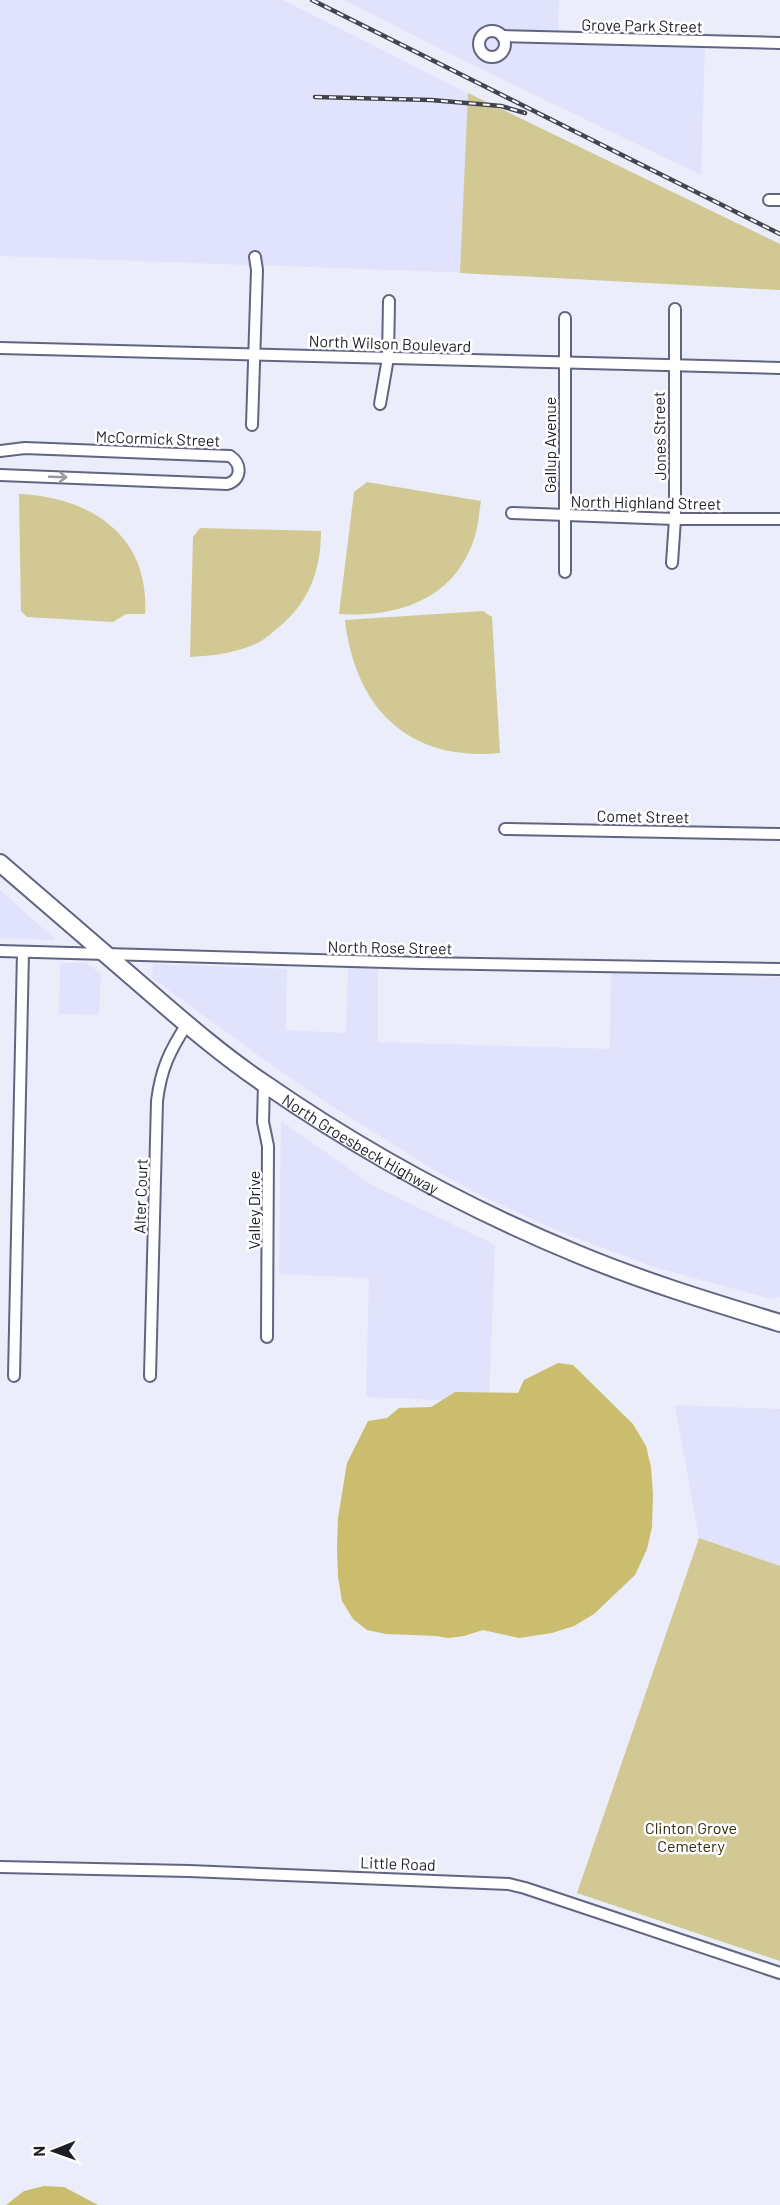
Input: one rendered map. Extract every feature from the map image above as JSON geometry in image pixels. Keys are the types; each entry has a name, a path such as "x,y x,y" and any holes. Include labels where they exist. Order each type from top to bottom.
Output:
{"main road":[{"name":"North Groesbeck Highway","path":"0,863 187,1024 264,1084 415,1177 576,1254 706,1301 780,1323"}],"street":[{"name":"Grove Park Street","path":"502,36 780,43"},
{"path":"252,425 257,270 255,257"},
{"path":"380,404 388,358 389,301"},
{"name":"Jones Street","path":"672,563 675,519 673,366 675,309"},
{"name":"Gallup Avenue","path":"565,318 565,572"},
{"name":"North Wilson Boulevard","path":"0,348 780,368"},
{"name":"McCormick Street","path":"0,451 25,448 230,456 239,468 237,477 227,484 0,475"},
{"name":"North Highland Street","path":"512,513 675,519 780,519"},
{"name":"Comet Street","path":"505,829 780,834"},
{"name":"North Rose Street","path":"0,951 780,969"},
{"path":"14,1376 23,952"},
{"name":"Alter Court","path":"150,1376 157,1101 170,1050 187,1024"},
{"name":"Valley Drive","path":"264,1084 263,1122 268,1146 267,1337"},
{"name":"Little Road","path":"0,1867 189,1871 509,1884 780,1972"}],"shaded area":[{"path":"0,0 283,0 535,127 532,275 0,256"},
{"path":"344,0 559,0 558,44 705,47 701,175 448,53"},
{"path":"0,890 56,940 0,938"},
{"path":"60,963 86,963 101,974 99,1015 59,1014"},
{"path":"153,964 287,969 286,1030 346,1033 348,967 378,969 378,1042 610,1049 611,972 780,977 780,1297 771,1299 654,1267 558,1231 480,1195 431,1168 330,1105 273,1066 152,978"},
{"path":"281,1121 372,1185 495,1245 489,1402 366,1397 369,1278 279,1274"},
{"path":"558,1363 573,1365 633,1424 646,1446 651,1467 652,1527 647,1549 635,1575 594,1614 574,1626 552,1633 519,1638 483,1630 448,1638 386,1634 367,1630 353,1619 342,1601 337,1548 338,1518 347,1463 368,1421 387,1418 399,1408 431,1407 455,1392 518,1393 524,1380"},
{"path":"675,1405 780,1409 780,1566 699,1538"},
{"path":"44,2186 64,2187 98,2205 6,2205 24,2191"}],"green space":[{"path":"468,93 780,244 780,290 460,273"},
{"path":"367,482 481,501 477,528 468,554 456,573 442,588 405,607 384,612 339,614 354,492"},
{"path":"19,494 69,503 91,512 110,526 126,542 137,562 144,586 145,614 126,614 113,622 27,617 21,611"},
{"path":"200,528 321,531 320,547 310,588 285,622 264,639 249,647 190,657 193,537"},
{"path":"483,611 492,617 500,753 467,753 438,748 413,738 392,723 374,703 360,679 351,651 345,620"},
{"name":"Clinton Grove Cemetery","path":"699,1538 780,1566 780,1961 577,1893"}],"railway":[{"path":"312,0 780,234"},
{"path":"315,97 431,100 501,106 525,113"}]}
